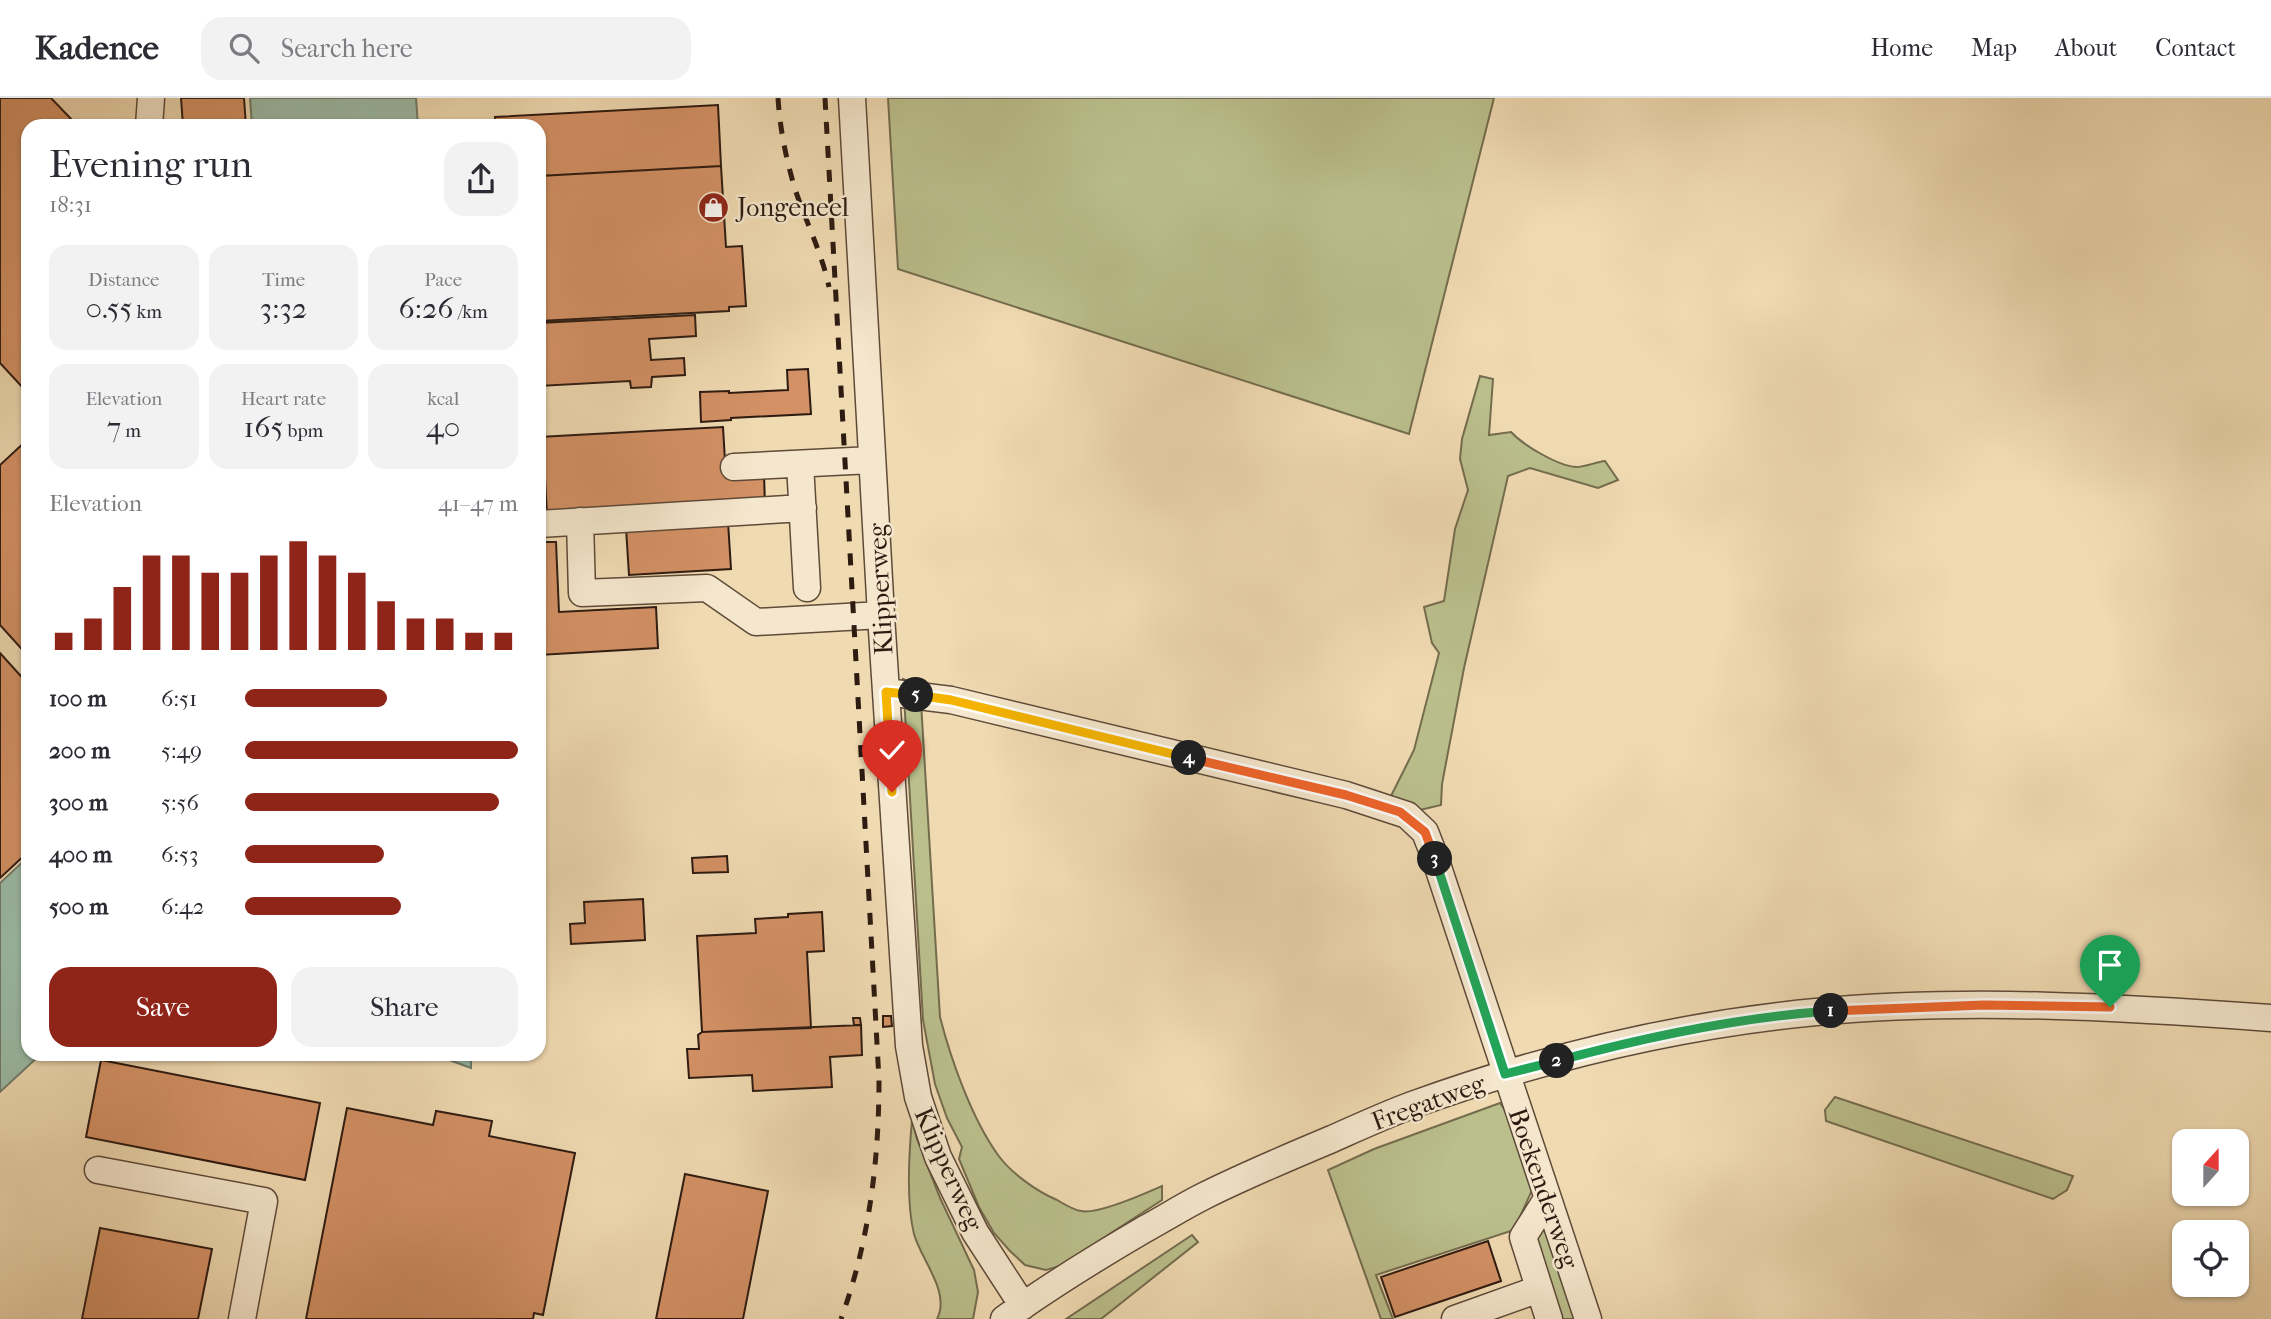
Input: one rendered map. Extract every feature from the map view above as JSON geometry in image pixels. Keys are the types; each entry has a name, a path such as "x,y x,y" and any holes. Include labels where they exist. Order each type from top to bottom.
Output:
{"street":[{"path":"150,119 151,98"},
{"name":"Klipperweg","path":"852,98 909,1046 918,1097 938,1157 1014,1312"},
{"path":"734,467 872,460"},
{"path":"800,464 807,588"},
{"path":"546,523 803,508"},
{"path":"580,521 582,593 707,589 756,622 881,615"},
{"name":"Boekenderweg","path":"886,692 951,700 1346,795 1407,815 1425,832 1434,855 1587,1319"},
{"name":"Fregatweg","path":"1014,1312 1082,1265 1200,1197 1270,1165 1410,1106 1505,1074 1589,1052 1673,1034 1816,1012 1984,1005 2110,1007 2271,1018"},
{"path":"98,1170 264,1201 242,1319"},
{"path":"1547,1199 1523,1237 1549,1319"},
{"path":"1455,1319 1539,1289"}],"green space":[{"path":"888,98 1494,98 1409,434 898,269"},
{"path":"1480,376 1493,379 1489,435 1511,432 1541,454 1569,466 1579,467 1605,461 1618,480 1598,488 1530,468 1508,476 1464,668 1442,784 1441,805 1420,810 1390,798 1414,750 1439,653 1432,643 1424,607 1444,601 1455,529 1468,490 1460,459 1462,439"},
{"path":"903,679 920,686 940,1017 956,1070 971,1107 1003,1162 1024,1181 1075,1209 1099,1210 1162,1186 1162,1200 1060,1266 1046,1270 1025,1265 994,1233 979,1207 959,1159 962,1147 947,1118 935,1084 923,1020"},
{"path":"1835,1097 2073,1176 2067,1190 2053,1199 1826,1121 1825,1110"},
{"path":"1500,1103 1510,1117 1533,1188 1514,1230 1376,1275 1393,1319 1381,1319 1328,1170 1374,1149"},
{"path":"912,1120 940,1198 974,1270 978,1292 973,1319 937,1319 940,1309 938,1287 918,1244 911,1221 909,1177"},
{"path":"1545,1212 1580,1319 1561,1319 1533,1232"},
{"path":"1192,1235 1198,1242 1101,1319 1066,1319"}],"shaded area":[{"path":"250,98 416,98 418,119 252,119"},
{"path":"21,864 21,1061 33,1061 0,1092 0,883"},
{"path":"452,1061 471,1061 471,1068"}],"building":[{"path":"0,98 51,98 71,119 21,119 21,386 0,363"},
{"path":"181,98 244,98 246,119 182,119"},
{"path":"718,105 721,166 546,176 546,119 495,117"},
{"path":"721,166 726,247 742,246 746,306 729,307 729,311 546,321 546,176"},
{"path":"695,315 696,336 649,339 651,360 684,358 685,375 652,377 651,387 631,388 630,381 546,386 546,323"},
{"path":"808,369 811,414 701,422 700,392 788,390 787,370"},
{"path":"723,427 726,478 764,474 765,506 547,516 546,437"},
{"path":"21,446 21,648 0,625 0,465"},
{"path":"728,522 731,569 629,575 626,528"},
{"path":"546,542 556,542 559,612 656,607 658,648 546,655"},
{"path":"0,653 21,676 21,858 0,878"},
{"path":"727,856 728,872 693,873 692,858"},
{"path":"643,899 645,940 571,944 570,924 585,923 584,902"},
{"path":"822,912 824,951 807,952 811,1028 702,1032 697,936 756,933 755,919"},
{"path":"883,1016 891,1016 892,1026 883,1027"},
{"path":"853,1018 860,1018 861,1025 854,1025"},
{"path":"861,1025 862,1055 830,1057 832,1087 753,1091 752,1075 689,1078 687,1049 699,1049 698,1035 702,1032"},
{"path":"101,1061 320,1103 305,1180 86,1137"},
{"path":"347,1108 433,1125 436,1111 492,1121 489,1136 575,1153 543,1315 534,1313 533,1319 306,1319"},
{"path":"685,1174 768,1191 743,1319 656,1319"},
{"path":"100,1228 212,1249 198,1319 82,1319"},
{"path":"1488,1241 1501,1281 1395,1317 1381,1277"}],"railway":[{"path":"778,98 792,178 829,287"},
{"path":"825,98 879,1080 877,1141 870,1201 859,1261 841,1319"}],"place":[{"name":"Jongeneel","path":"714,207"}],"route":[{"path":"892,792 886,692 951,700 1346,795 1407,815 1425,832 1434,855 1505,1074 1632,1042 1720,1025 1816,1012 1984,1005 2110,1007"}]}
